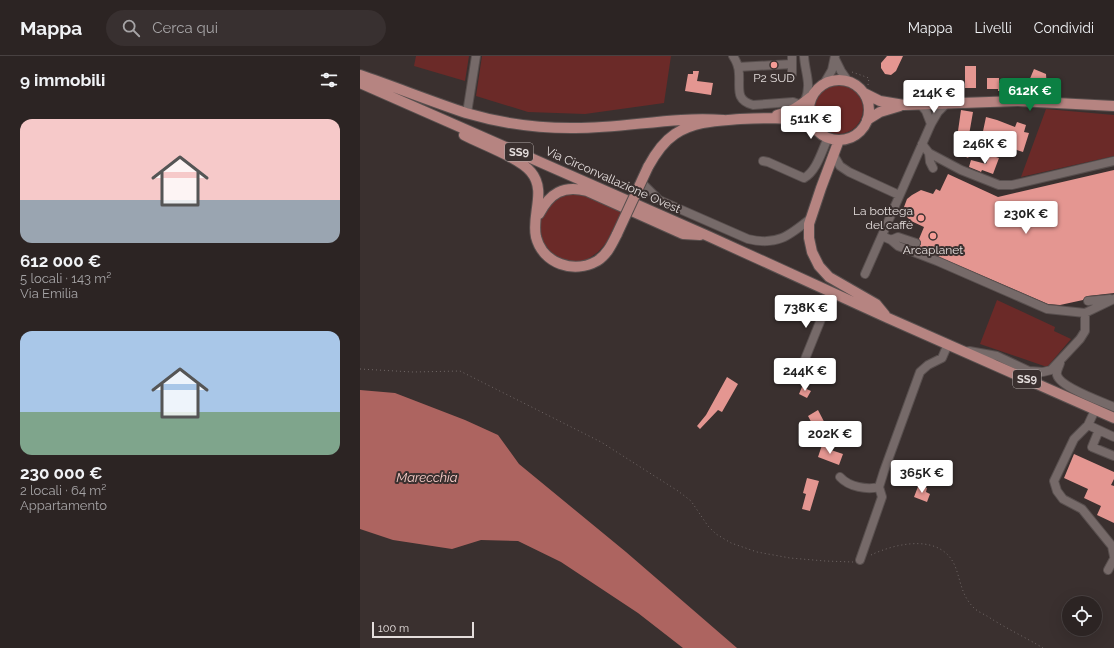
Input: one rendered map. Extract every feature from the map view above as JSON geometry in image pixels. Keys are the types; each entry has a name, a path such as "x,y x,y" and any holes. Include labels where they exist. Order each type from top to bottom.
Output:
{"main road":[{"path":"360,75 467,113 540,127 606,127 701,118 723,120"},
{"path":"770,117 790,112 806,101 817,88 826,82 848,76 858,86 880,100 904,105"},
{"name":"Via Circonvallazione Ovest","path":"360,83 708,236 1114,418"},
{"path":"806,101 811,122 821,134 828,138 839,140 848,138 863,128 869,111 866,91"},
{"path":"867,120 880,112 904,105 948,102 1018,100 1114,106"},
{"path":"409,104 434,121 519,162 531,172 538,183 539,197 535,228 536,237 541,248 549,257 560,264 573,267 586,266 599,260 610,248 618,234 654,155 674,134 694,125 708,121 770,117 798,119 811,122"},
{"path":"839,140 809,224 809,238 812,252 819,266 829,276 876,304 888,318"},
{"path":"536,220 545,203 554,194 567,189 577,188 588,191 683,234 708,236"}],"street":[{"path":"467,113 476,56"},
{"path":"733,56 738,67 739,92 742,99 747,103 753,104 806,101 809,84 805,71 804,56"},
{"path":"835,58 841,71 848,76"},
{"path":"826,82 832,70 835,58"},
{"path":"738,67 792,60 792,74"},
{"path":"865,274 931,124 938,112 948,102"},
{"path":"920,104 926,111 931,124"},
{"path":"763,161 804,178 816,165 828,138"},
{"path":"922,144 929,153 961,170 999,185 1014,189"},
{"path":"929,153 932,168"},
{"path":"833,154 840,166 849,172 900,195"},
{"path":"999,185 1012,185 1114,161"},
{"path":"826,174 836,170 849,172"},
{"path":"645,186 659,200 748,240 770,242 785,238 811,218"},
{"path":"882,236 891,240 898,246 937,261 1046,309 1085,313 1114,299"},
{"path":"891,240 898,237 916,244"},
{"path":"799,374 832,292"},
{"path":"1088,301 1114,299"},
{"path":"960,349 997,356 1029,371 1043,372 1050,370 1080,339 1085,331 1085,313"},
{"path":"860,560 882,497 880,486 884,471 920,372 928,365 942,358 948,344"},
{"path":"1061,360 1057,370 1057,376 1060,381 1069,387 1114,407"},
{"path":"1095,410 1088,425 1074,439 1054,481 1057,491 1064,499 1082,509 1112,546 1114,557 1108,570"},
{"path":"1088,425 1114,437"},
{"path":"1099,430 1092,447 1114,456"},
{"path":"840,477 844,482 860,487 871,489 880,486"}],"path":[{"path":"848,76 869,78 866,91"},
{"path":"360,369 413,372 460,371 608,446 691,501 708,526 716,534 731,543 758,552 790,558 853,562 899,545 916,543 933,546 947,554 955,566 959,582 966,597 974,608 1000,625 1043,648"}],"shaded area":[{"path":"416,56 469,56 465,81 414,66"},
{"path":"482,56 671,56 664,103 585,114 528,112 476,96"},
{"path":"838,84 848,86 856,91 861,99 863,109 861,119 856,127 848,132 838,134 828,132 820,127 815,119 813,109 815,99 820,91 828,86"},
{"path":"1046,109 1114,115 1114,156 1021,177"},
{"path":"567,193 583,193 622,211 606,243 598,252 585,261 567,261 551,253 542,240 540,226 542,215 556,198"},
{"path":"997,300 1055,327 1054,331 1071,339 1047,367 980,344"}],"water":[{"name":"Marecchia","path":"360,390 395,393 465,420 498,435 519,464 626,552 737,648 683,648 638,613 561,562 518,541 481,540 452,549 393,540 360,529"}],"building":[{"path":"887,56 903,56 896,71 891,75 885,74 881,68 881,63"},
{"path":"965,66 976,66 976,88 965,88"},
{"path":"1034,69 1046,74 1047,90 1034,90 1034,83 1029,81"},
{"path":"693,71 699,71 697,81 713,83 711,95 685,91 688,74 693,74"},
{"path":"987,78 999,78 999,83 1003,83 1003,91 998,91 998,89 987,89"},
{"path":"927,81 938,81 938,90 927,90"},
{"path":"961,110 973,112 969,135 982,136 986,117 1015,127 1017,122 1026,125 1024,132 1029,133 1023,152 1014,149 1015,144 1010,143 1010,141 990,134 984,153 973,150 968,158 962,155 969,142 959,139 961,132 958,131"},
{"path":"990,155 999,158 993,174 982,170 981,172 969,167 971,160 986,164"},
{"path":"1114,170 1114,293 1088,296 1083,300 1060,305 1048,304 918,248 921,244 919,239 924,227 911,221 904,211 907,199 921,190 933,194 936,189 940,191 948,174 998,197"},
{"path":"727,377 738,384 722,412 718,410 700,429 697,426 706,415"},
{"path":"802,387 811,391 807,398 799,394"},
{"path":"818,410 832,437 822,442 808,416"},
{"path":"823,442 830,445 828,449 843,454 839,465 818,457"},
{"path":"1074,454 1114,472 1114,479 1111,485 1114,486 1114,523 1097,515 1101,506 1084,498 1088,489 1064,478"},
{"path":"807,478 819,481 810,511 802,509 806,494 803,493"},
{"path":"919,484 927,488 926,492 930,494 927,502 914,497"}],"place":[{"name":"P2 SUD","path":"774,65"},
{"name":"La bottega del caffè","path":"921,218"},
{"name":"Arcaplanet","path":"933,236"}]}
